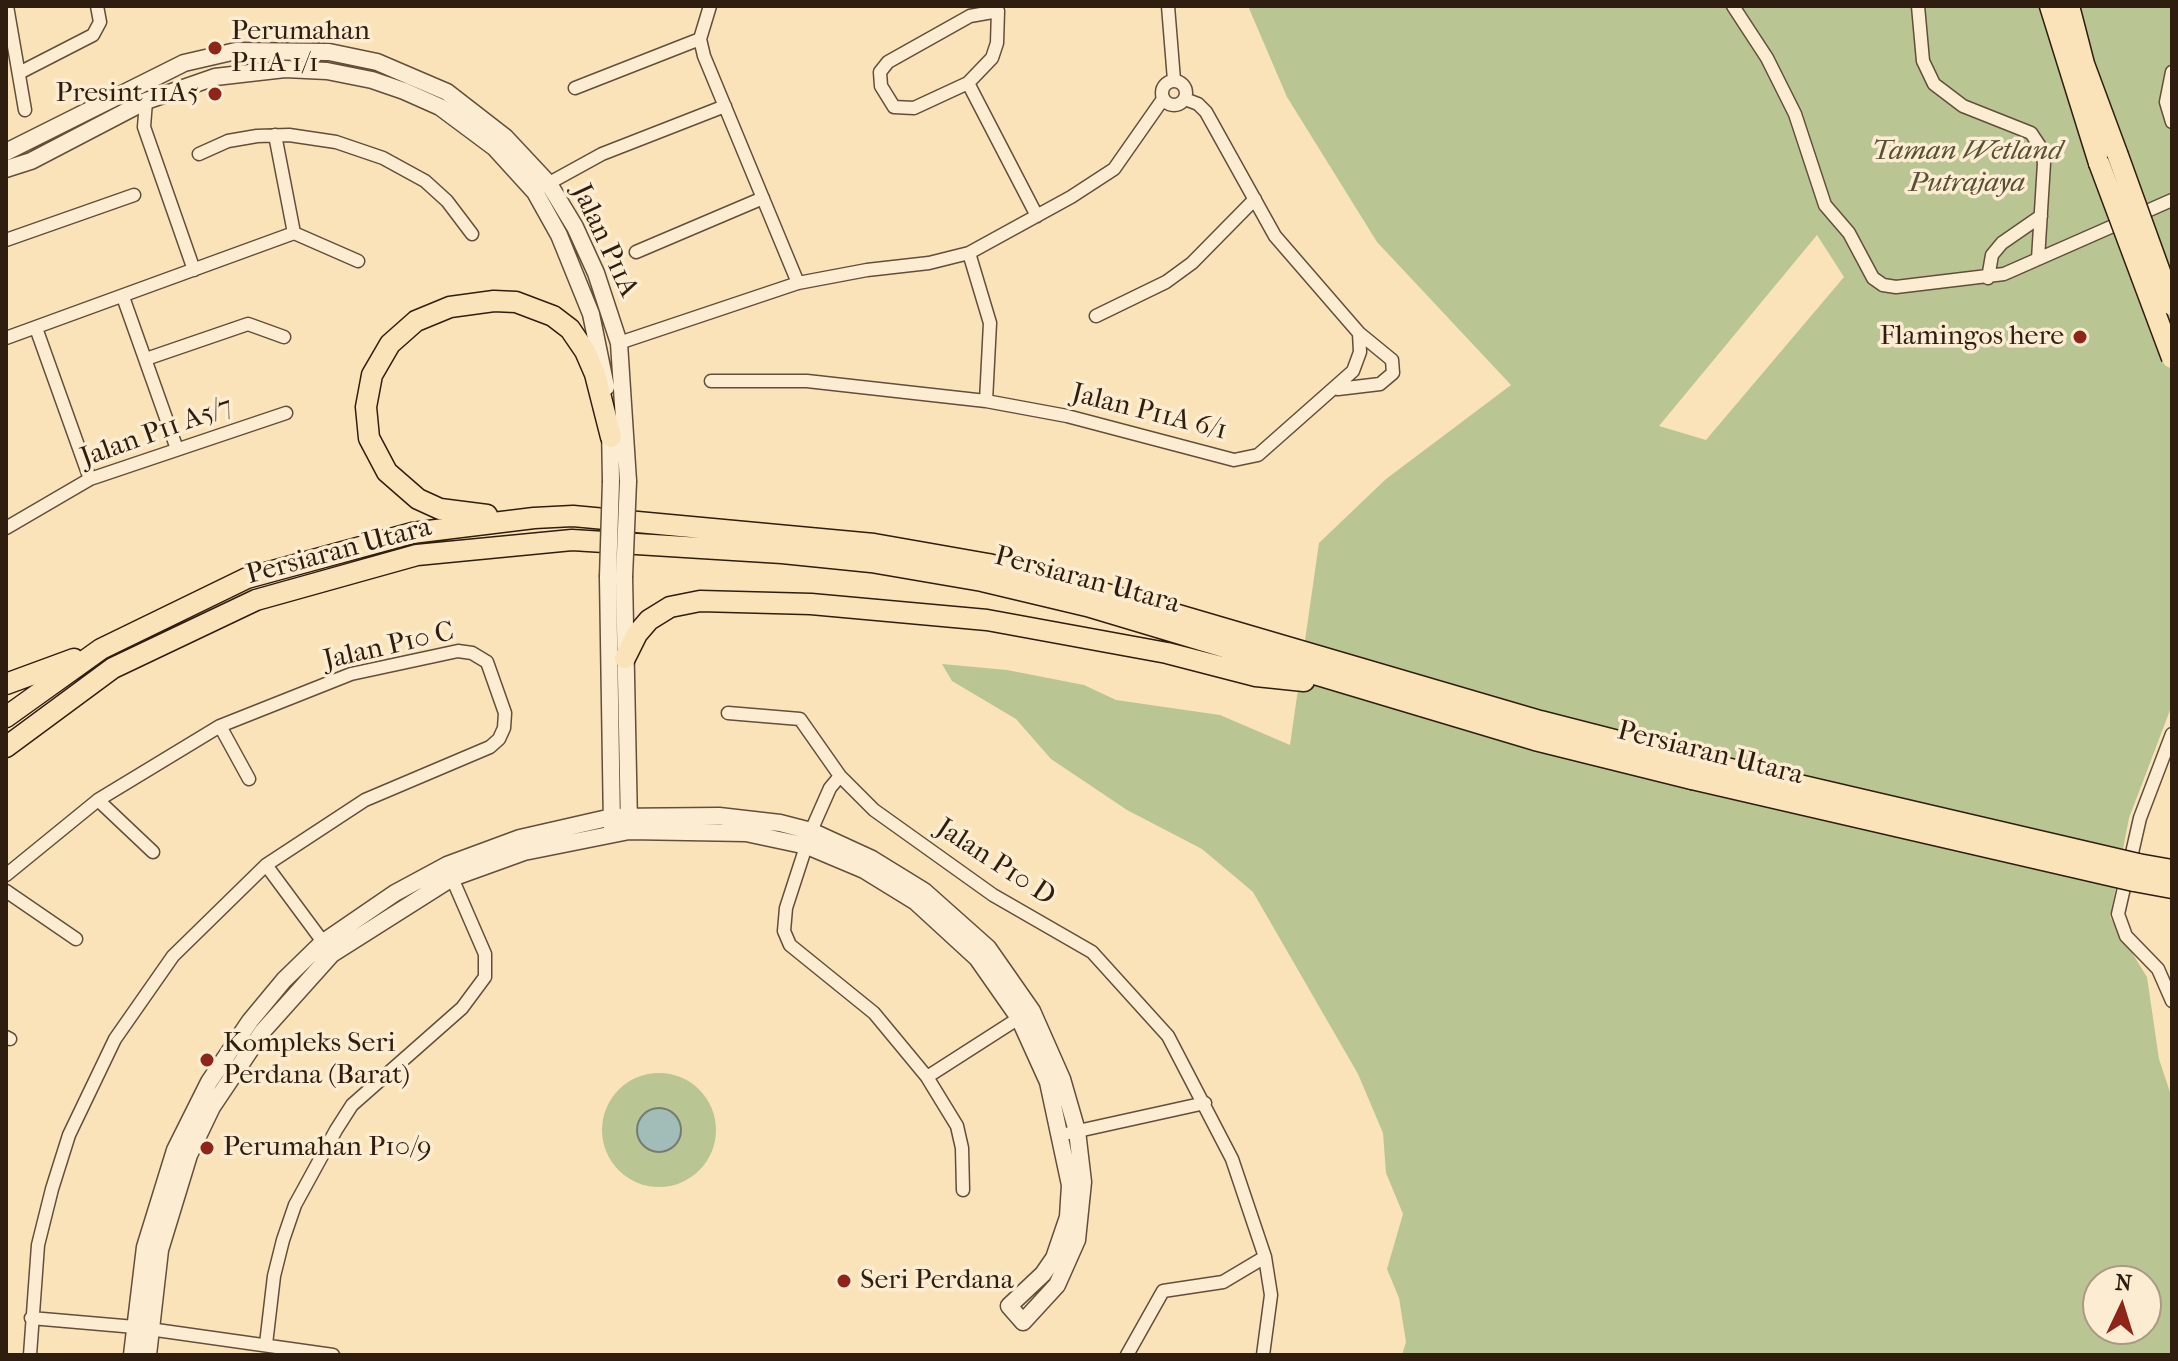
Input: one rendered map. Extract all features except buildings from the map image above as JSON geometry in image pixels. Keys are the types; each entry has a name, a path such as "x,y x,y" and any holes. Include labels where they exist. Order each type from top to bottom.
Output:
{"main road":[{"path":"2050,6 2108,158 2172,305"},
{"path":"2069,6 2108,158 2172,358"},
{"path":"534,518 440,509 418,499 387,472 369,438 366,407 372,375 390,344 416,321 450,307 494,301 533,307 570,329 585,351 595,374 611,437"},
{"name":"Persiaran Utara","path":"6,717 101,649 247,578 412,533 573,516 874,544 988,564 1093,590 1540,721 1694,770"},
{"name":"Persiaran Utara","path":"6,747 113,668 256,600 417,555 533,541 572,540 782,553 928,571 1087,606 1535,740 1694,770 2136,872 2172,888"},
{"path":"625,658 649,620 670,607 700,601 811,604 987,620 1167,653 1256,676 1356,687"},
{"path":"6,684 101,649"},
{"name":"Persiaran Utara","path":"2136,872 2172,870"}],"street":[{"path":"7,6 25,110"},
{"path":"19,73 93,35 100,22 97,6"},
{"path":"710,6 700,39 798,283"},
{"path":"1168,6 1174,80"},
{"path":"1733,6 1767,58 1795,114 1825,205 1849,233 1873,278 1883,285 1896,287 1988,278 2172,200"},
{"path":"1918,6 1920,48 1934,84 1963,106 2022,129 2037,140 2044,163 2038,259"},
{"path":"998,9 997,43 992,58 968,83 904,110 894,107 881,86 880,72 888,62 970,16 998,9"},
{"path":"575,88 700,39"},
{"name":"Jalan P11A","path":"6,152 184,63 236,51 315,51 377,62 447,92 505,137 575,227 596,273 619,343 616,577 620,824"},
{"name":"Jalan P11A","path":"6,169 31,161 146,101 190,84 239,73 285,69 372,80 440,107 542,188 591,314 605,382 619,481"},
{"path":"2172,72 2166,91 2172,122"},
{"path":"619,343 798,283 867,270 929,263 969,253 1114,169 1163,99 1162,91 1166,83 1174,80 1182,83 1186,91 1185,99 1170,105 1163,99"},
{"path":"968,83 1037,216"},
{"path":"1185,99 1198,104 1206,112 1275,236 1359,333 1392,360 1393,373 1380,384 1336,389"},
{"path":"146,101 144,127 194,270"},
{"path":"542,188 602,154 725,106"},
{"path":"127,110 144,127"},
{"path":"275,135 294,233"},
{"path":"199,154 228,141 275,135 336,142 383,158 425,181 447,201 472,234"},
{"path":"6,240 134,195"},
{"path":"636,252 763,198"},
{"path":"1096,316 1166,282 1192,263 1255,199"},
{"path":"1988,278 1992,255 2002,243 2041,216"},
{"path":"6,338 294,233 358,261"},
{"path":"969,253 990,323 986,401"},
{"path":"123,297 177,449"},
{"path":"146,359 248,324 284,337"},
{"path":"36,328 90,479"},
{"name":"Jalan P11A 6/1","path":"711,381 807,381 986,401 1067,416 1234,460 1247,460 1258,455 1336,389 1358,363 1359,333"},
{"name":"Jalan P11 A5/7","path":"7,523 90,479 286,413"},
{"name":"Jalan P11A","path":"616,577 625,658 620,824"},
{"name":"Jalan P10 C","path":"6,875 98,800 220,726 351,674 458,651 472,653 487,662 505,713 504,728 490,747 365,800 266,865 173,956 115,1039 69,1135 52,1189 38,1245 30,1355"},
{"name":"Jalan P10 D","path":"728,713 800,719 840,776 874,810 993,895 1092,952 1168,1036 1232,1159 1265,1257 1271,1295 1263,1355"},
{"path":"220,726 249,779"},
{"path":"2172,734 2140,818 2118,914 2126,936 2158,969 2172,1001"},
{"path":"840,776 830,788 809,838 786,908 784,931 790,945 874,1013 927,1077 957,1126 962,1148 963,1190"},
{"path":"98,800 153,852"},
{"path":"132,1355 189,1155 212,1107 263,1031 327,948 395,893 482,849 620,824 809,838 872,859 924,891 988,948 1032,1011 1062,1079 1069,1132 1068,1217 1054,1258 1043,1274 1009,1306 1023,1322 1057,1285 1077,1240 1083,1182 1069,1132 1048,1082 1019,1018 977,958 916,902 809,838"},
{"path":"327,948 452,878 524,852 620,824"},
{"path":"266,865 327,948"},
{"path":"266,1344 274,1276 283,1240 295,1205 336,1130 352,1105 462,1008 485,977 485,954 452,878"},
{"path":"6,891 76,939"},
{"path":"927,1077 1019,1018"},
{"path":"1069,1132 1205,1103"},
{"path":"1127,1355 1163,1291 1223,1282 1265,1257"},
{"path":"31,1318 142,1328 330,1355"},
{"path":"142,1328 148,1355"}],"green space":[{"name":"Taman Wetland Putrajaya","path":"1248,6 2172,6 2172,705 2129,818 2110,917 2147,977 2159,1059 2172,1098 2172,1355 1402,1355 1406,1342 1399,1298 1387,1269 1403,1214 1386,1173 1383,1133 1358,1074 1253,892 1202,849 1127,810 1051,759 1016,719 952,681 942,664 1007,670 1084,685 1116,700 1220,715 1290,745 1319,543 1386,479 1511,385 1377,242 1287,97","holes":["1817,235 1844,277 1706,440 1659,426"]},
{"path":"659,1073 681,1078 699,1090 711,1108 716,1130 711,1152 699,1170 681,1182 659,1187 637,1182 619,1170 607,1152 602,1130 607,1108 619,1090 637,1078"}],"water":[{"path":"659,1108 674,1115 681,1130 674,1145 659,1152 644,1145 637,1130 644,1115"}],"place":[{"name":"Perumahan P11A 1/1","path":"215,48"},
{"name":"Presint 11A5","path":"215,94"},
{"name":"Flamingos here","path":"2080,337"},
{"name":"Kompleks Seri Perdana (Barat)","path":"207,1060"},
{"name":"Perumahan P10/9","path":"207,1148"},
{"name":"Seri Perdana","path":"844,1281"}]}
